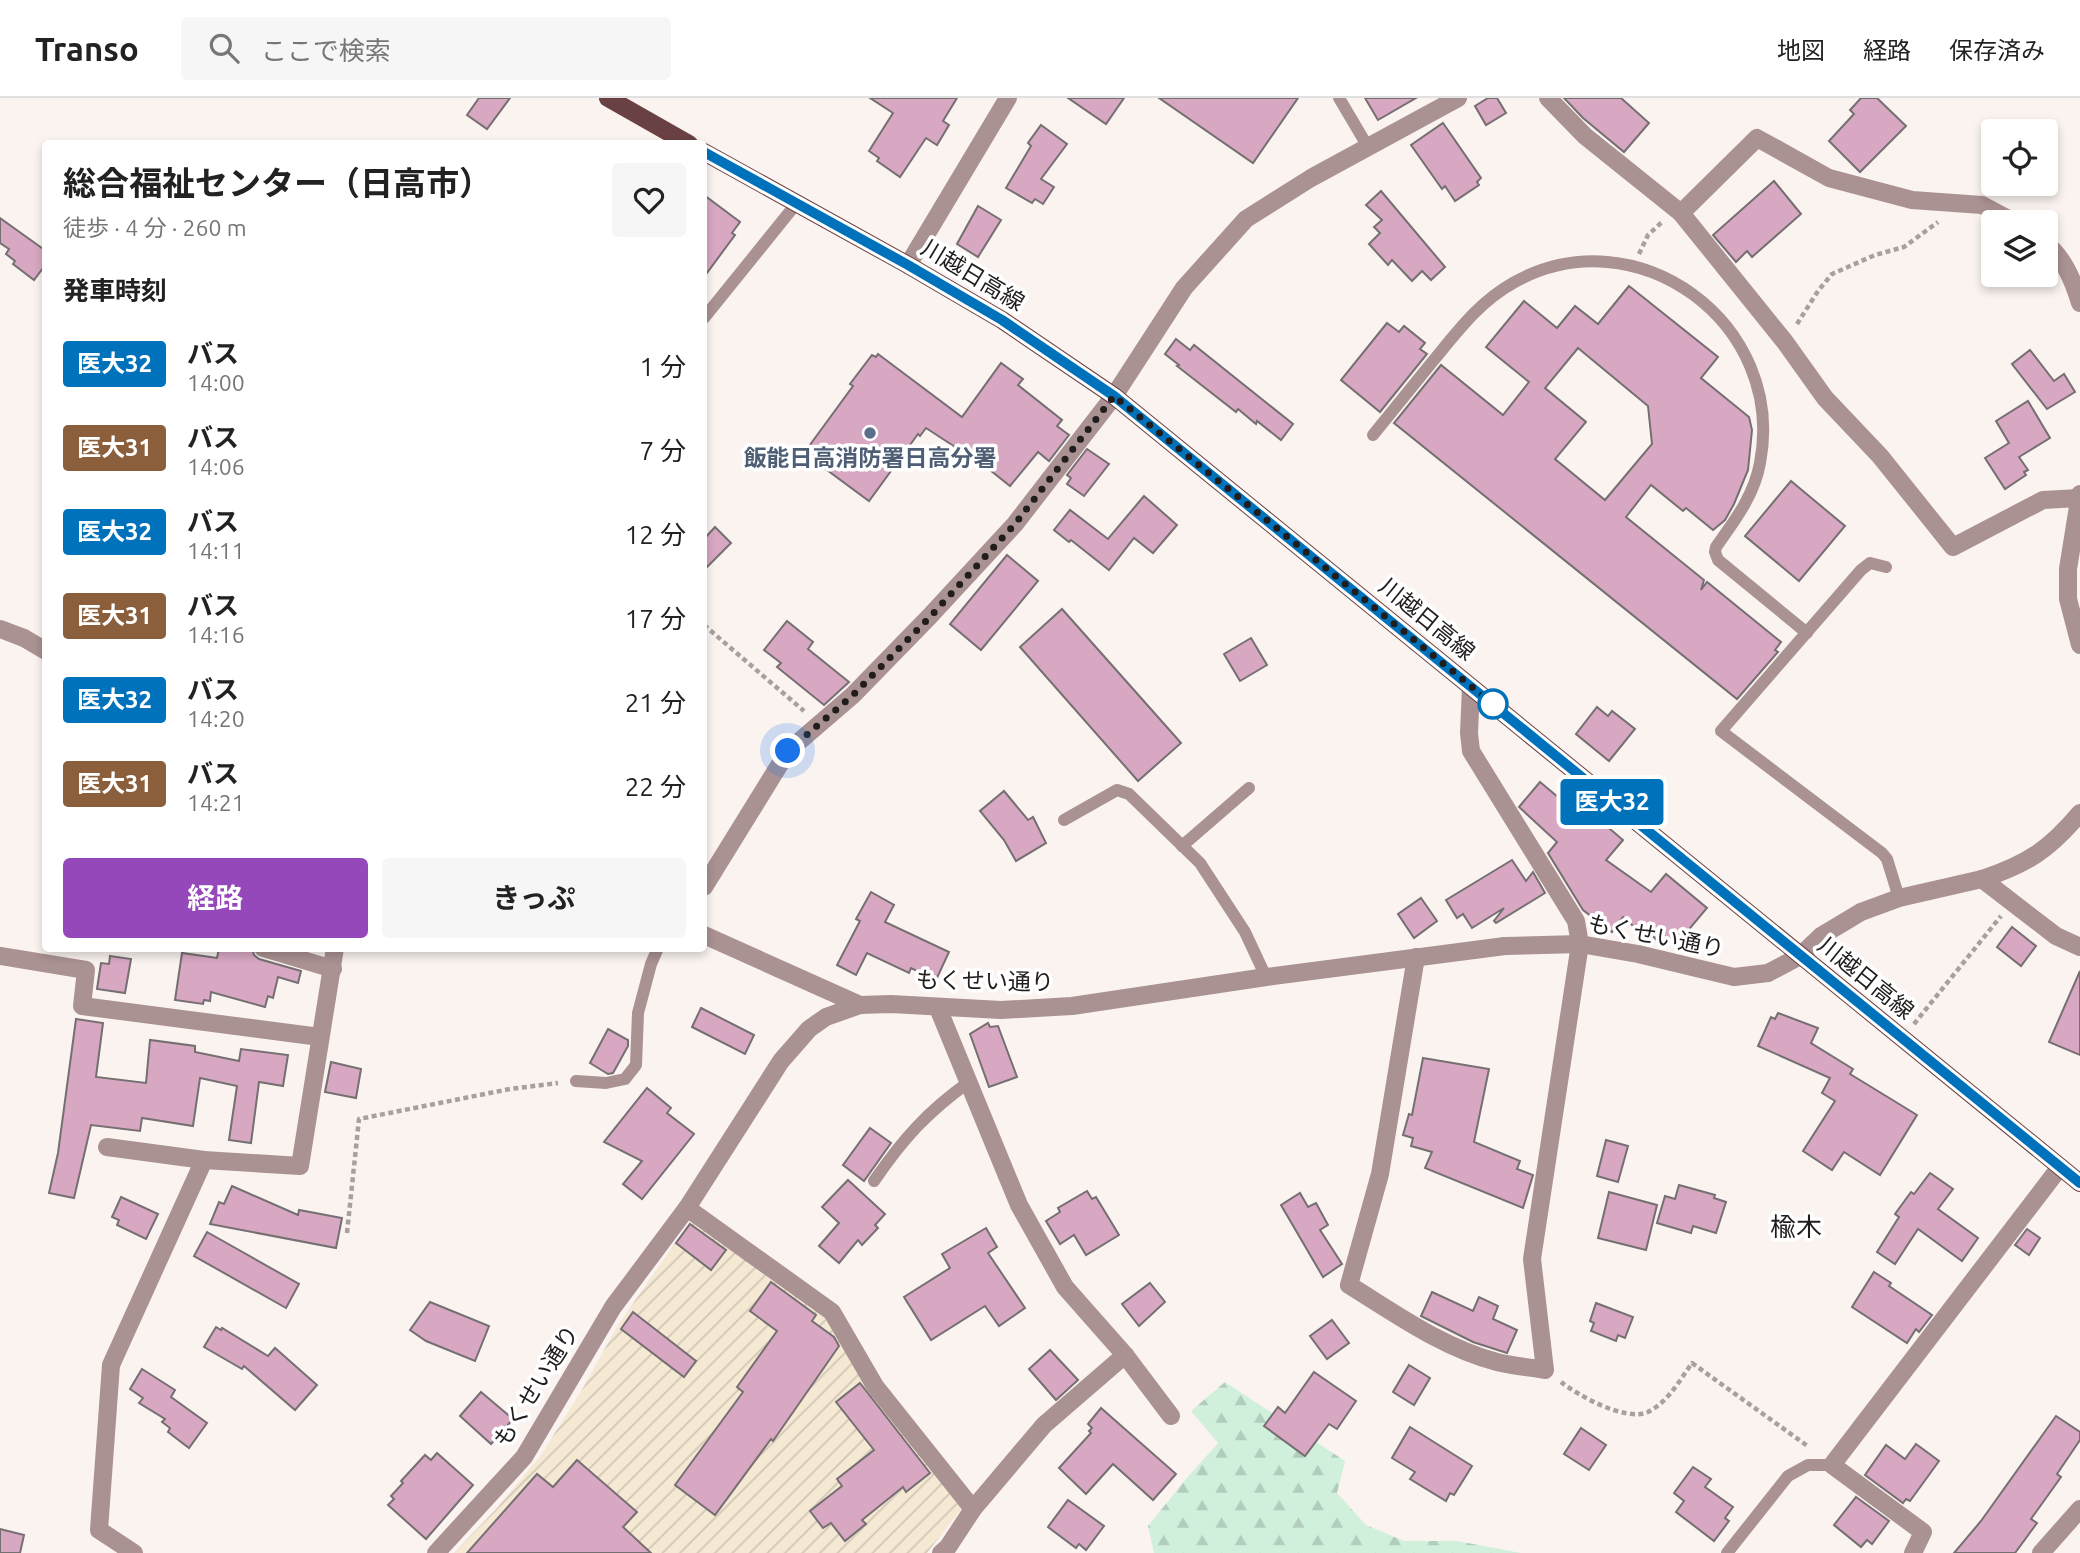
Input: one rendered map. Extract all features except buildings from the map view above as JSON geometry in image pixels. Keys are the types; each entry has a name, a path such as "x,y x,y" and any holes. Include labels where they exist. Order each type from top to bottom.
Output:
{"main road":[{"path":"608,98 682,140"},
{"name":"川越日高線","path":"707,154 1002,320 1114,396 2080,1183"}],"street":[{"path":"908,265 1008,98"},
{"path":"707,882 788,751 853,695 929,618 1015,524 1114,396 1184,288 1246,219 1441,103 1458,98"},
{"path":"1548,98 1585,136 1678,211 1785,342 1825,398 1880,456 1953,547 2043,500 2080,496 2068,569 2080,645"},
{"path":"1678,211 1757,138 1829,178 1912,200 1982,205 1991,210"},
{"path":"2058,258 2069,275 2080,303"},
{"path":"0,629 42,649"},
{"path":"1416,957 1380,1174 1349,1285 1410,1324 1458,1349 1498,1363 1545,1370 1532,1259 1580,944 1576,921 1471,751 1471,687"},
{"name":"もくせい通り","path":"436,1553 524,1457 613,1307 687,1208 788,1053 809,1029 825,1017 860,1005 1001,1010 1072,1006 1266,976 1505,946 1580,944 1638,954 1734,977 1768,973 1800,956 1840,923 1899,898 2013,869 2034,858 2064,832 2080,813"},
{"path":"1982,879 2056,936 2080,947"},
{"path":"707,936 860,1005"},
{"path":"276,952 333,969"},
{"path":"107,1147 204,1160 300,1166 335,952"},
{"path":"0,956 86,970 82,1006 320,1037"},
{"path":"938,1008 1020,1205 1065,1287 1125,1355 1171,1416"},
{"path":"134,1553 99,1530 111,1365 204,1160"},
{"path":"1913,1553 1923,1532 1832,1465 2060,1167"},
{"path":"687,1208 832,1312 875,1386 973,1509"},
{"path":"941,1553 948,1547 973,1509 1044,1425 1125,1355"},
{"path":"2041,1553 2080,1509"}],"lane":[{"path":"1339,98 1368,148"},
{"path":"707,314 796,204"},
{"path":"1373,435 1463,324 1501,291 1531,275 1568,264 1616,264 1637,268 1676,284 1708,304 1733,333 1754,372 1761,401 1763,432 1760,464 1746,503 1716,547 1718,560 1807,633"},
{"path":"1886,567 1870,563 1861,570 1721,731 1882,853 1887,859 1899,898"},
{"path":"1182,846 1249,788"},
{"path":"1063,820 1117,790 1129,794 1199,863 1245,932 1266,976"},
{"path":"576,1081 606,1083 625,1079 636,1065 638,1013 656,952"},
{"path":"874,1181 900,1143 926,1116 969,1082"},
{"path":"1727,1553 1788,1476 1808,1465 1832,1465"}],"path":[{"path":"1785,342 1832,274 1875,255 1904,247 1939,222 1951,203"},
{"path":"1637,268 1639,252 1648,235 1678,211"},
{"path":"707,628 819,724"},
{"path":"1902,1038 2012,902"},
{"path":"347,1233 359,1119 510,1089 576,1081"},
{"path":"1545,1370 1576,1394 1622,1413 1646,1413 1667,1398 1692,1363 1832,1465"}],"shaded area":[{"path":"693,1217 828,1317 964,1506 927,1553 454,1553 497,1508 541,1455 618,1325"}],"green space":[{"path":"1225,1382 1345,1461 1337,1493 1366,1525 1404,1541 1457,1541 1521,1553 1154,1553 1148,1526 1218,1443 1191,1411"}],"bus line":[{"name":"医大32","path":"707,154 1002,320 1114,396 2080,1183"}],"place":[{"name":"飯能日高消防署日高分署","path":"870,433"}],"district":[{"name":"楡木","path":"1796,1227"}],"route":[{"path":"788,751 853,695 929,618 1015,524 1114,396 1493,704"}]}
